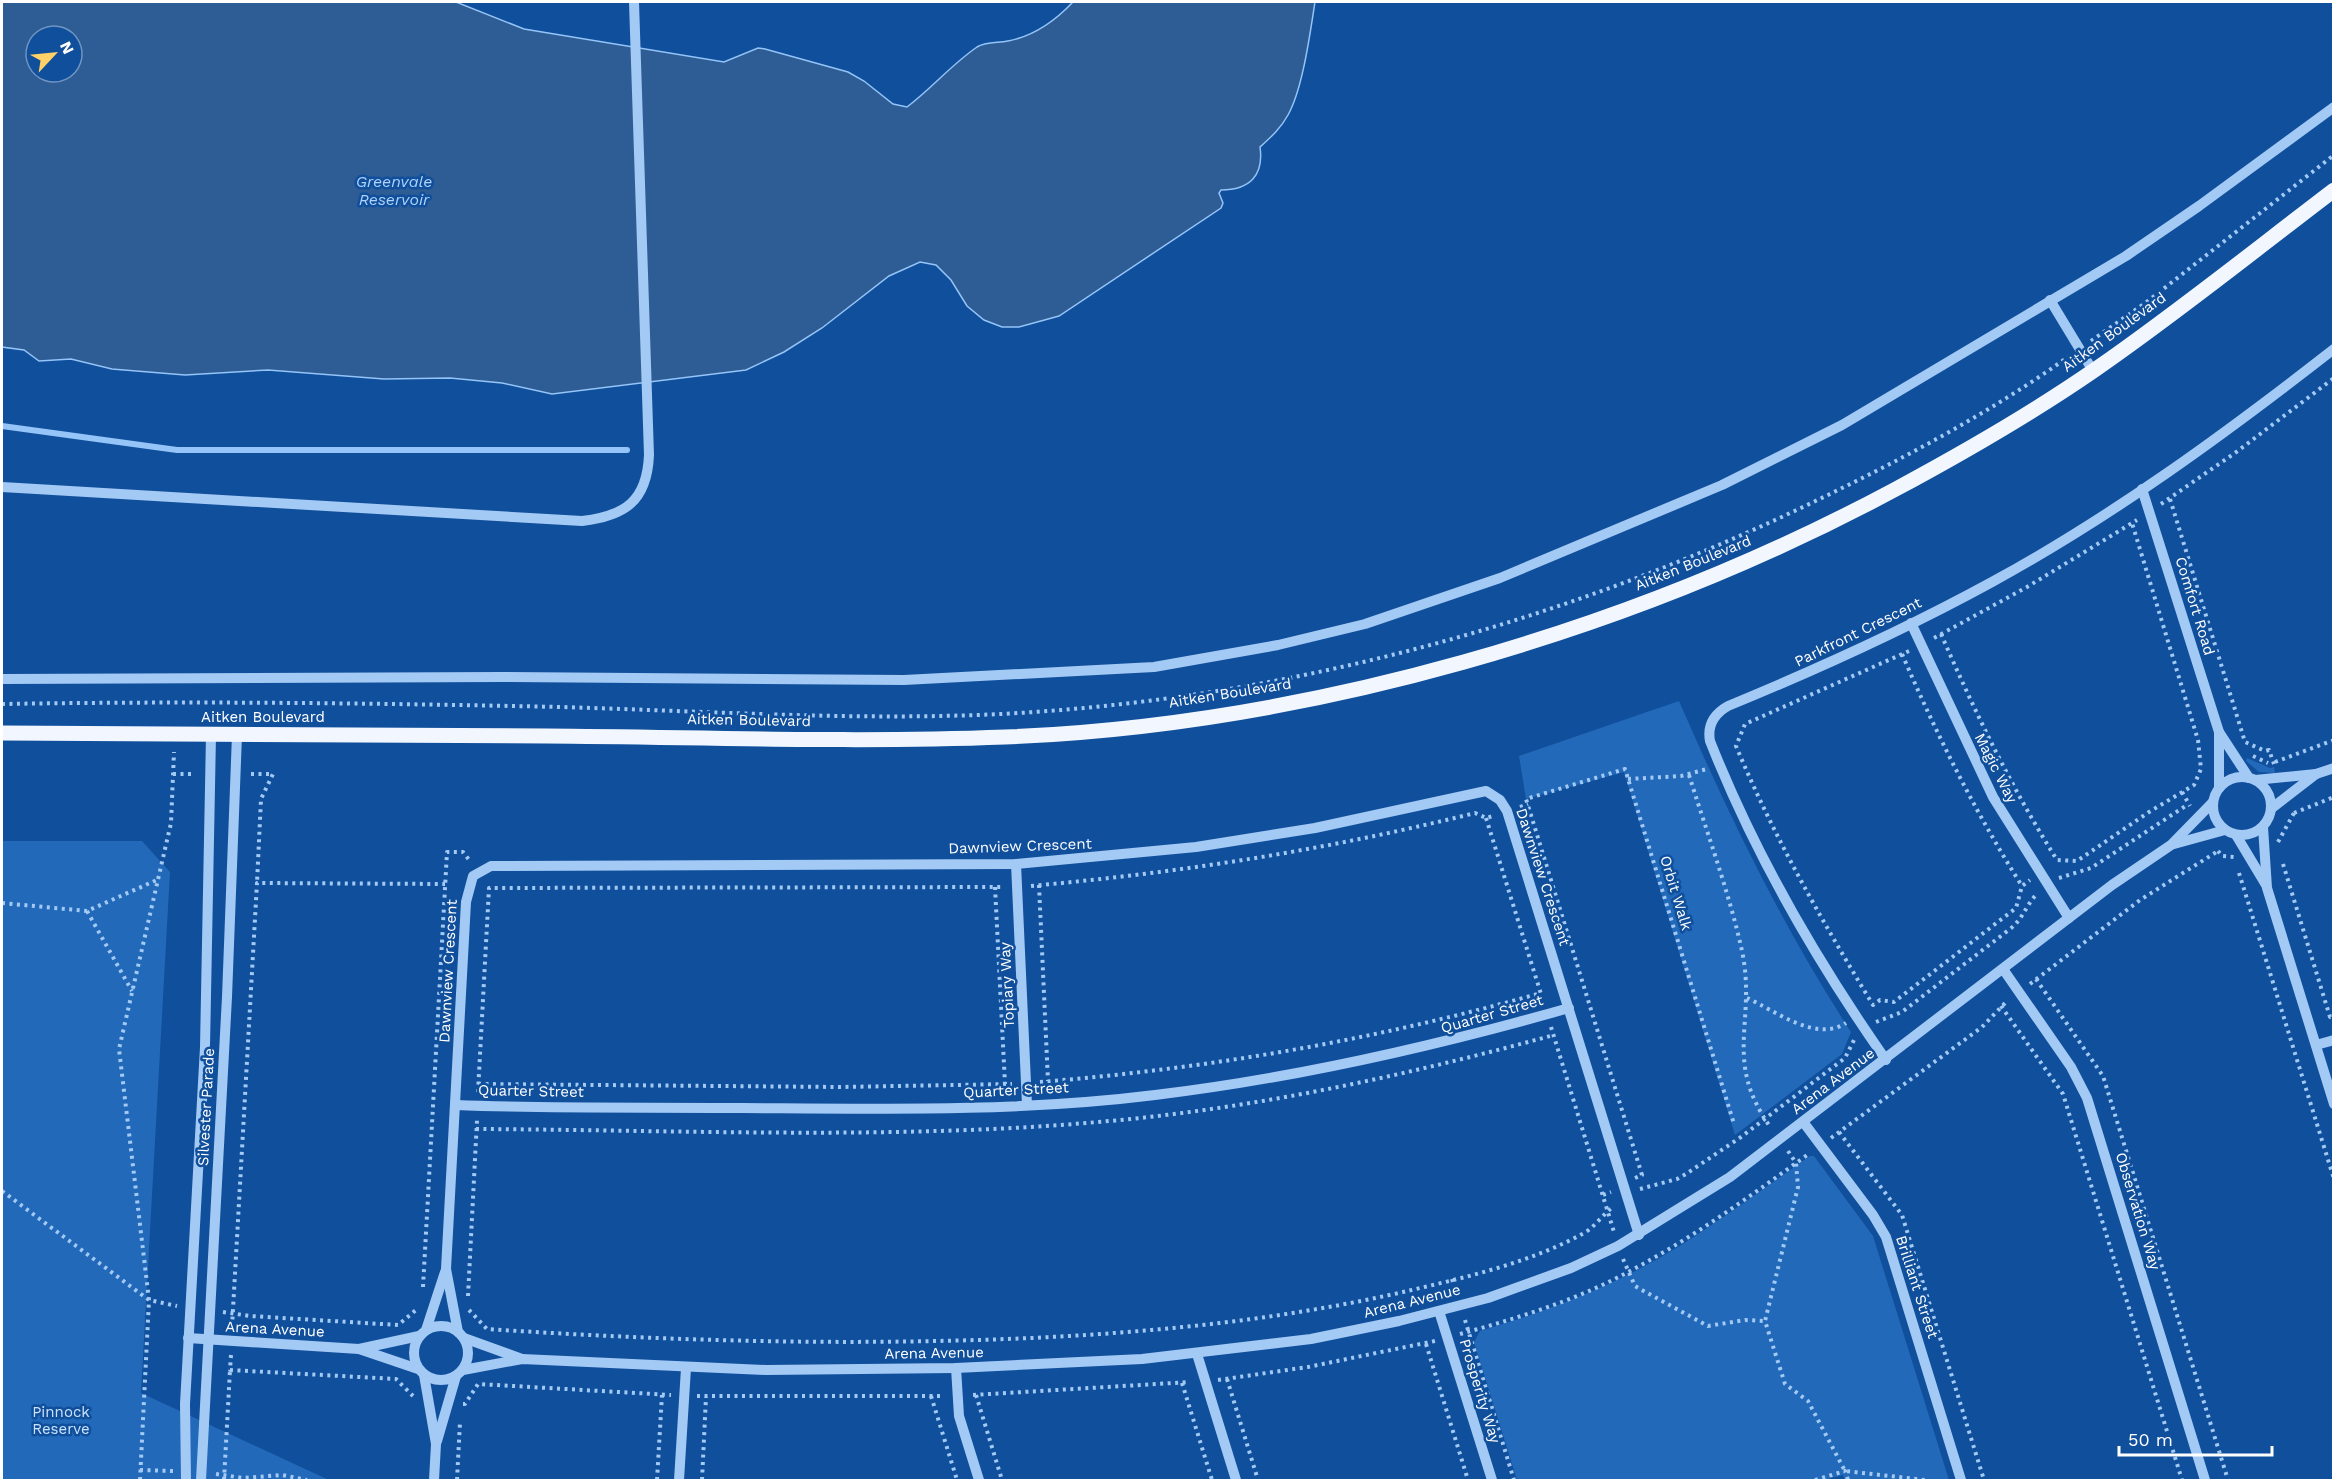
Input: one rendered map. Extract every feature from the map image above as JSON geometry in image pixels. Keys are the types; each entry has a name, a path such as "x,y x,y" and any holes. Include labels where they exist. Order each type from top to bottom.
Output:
{"main road":[{"name":"Aitken Boulevard","path":"2,733 852,739 1008,737 1165,722 1323,695 1509,649 1629,609 1708,578 1787,543 1890,492 2013,422 2093,371 2334,190"}],"street":[{"path":"2,487 582,521 619,513 635,500 645,486 649,455 634,2"},
{"path":"2,679 502,677 904,680 1154,668 1256,649 1365,624 1500,578 1722,485 1842,424 2126,256 2334,107"},
{"path":"2050,300 2093,371"},
{"name":"Parkfront Crescent","path":"1886,1060 1820,963 1786,904 1719,764 1709,735 1712,722 1718,712 1854,653 1992,582 2142,489 2248,416 2334,349"},
{"name":"Comfort Road","path":"2142,489 2219,732 2252,779"},
{"name":"Magic Way","path":"1911,623 1993,796 2069,918"},
{"name":"Comfort Road","path":"2219,732 2219,788"},
{"name":"Silvester Parade","path":"185,1476 188,1338 205,1047 211,735"},
{"name":"Silvester Parade","path":"201,1477 236,803 237,735"},
{"path":"2263,827 2255,833 2236,835 2225,830 2216,818 2213,802 2219,788 2232,779 2316,774 2334,768"},
{"path":"2267,888 2263,827 2271,808 2316,774"},
{"path":"2252,779 2268,792 2271,808"},
{"name":"Dawnview Crescent","path":"461,1335 452,1308 446,1269 466,902 470,882 478,871 501,866 1016,864 1127,856 1239,841 1486,791 1493,794 1507,811 1639,1235"},
{"name":"Arena Avenue","path":"460,1373 522,1359 686,1368 956,1368 1197,1354 1311,1339 1439,1311 1540,1281 1639,1235 1730,1177 1804,1123 2069,918 2171,845 2213,802"},
{"name":"Arena Avenue","path":"2171,845 2225,830"},
{"path":"2236,835 2267,888 2334,1104"},
{"name":"Topiary Way","path":"1016,864 1028,1105"},
{"name":"Observation Way","path":"2003,969 2071,1068 2087,1098 2205,1480"},
{"name":"Quarter Street","path":"456,1105 887,1109 1028,1105 1154,1095 1332,1068 1442,1043 1569,1008"},
{"path":"2316,1045 2334,1040"},
{"name":"Brilliant Street","path":"1804,1123 1873,1215 1886,1237 1961,1480"},
{"name":"Dawnview Crescent","path":"423,1333 427,1306 446,1269"},
{"name":"Prosperity Way","path":"1439,1311 1492,1480"},
{"path":"434,1480 436,1444 421,1372 414,1352 423,1333 442,1326 461,1335 469,1354 460,1373 436,1444"},
{"name":"Arena Avenue","path":"188,1338 359,1349 423,1333"},
{"name":"Arena Avenue","path":"461,1335 522,1359"},
{"name":"Arena Avenue","path":"359,1349 421,1372"},
{"path":"1197,1354 1236,1480"},
{"path":"679,1480 686,1368"},
{"path":"956,1368 959,1416 979,1480"},
{"path":"421,1372 440,1381 460,1373"}],"path":[{"path":"2,704 557,707 891,717 1062,710 1216,691 1350,666 1421,649 1588,597 1658,571 1771,523 1896,462 1969,421 2080,349 2148,301 2334,155"},
{"path":"2170,499 2245,742 2265,751 2269,750 2274,762"},
{"path":"1941,634 1983,729 2036,827 2057,860 2077,861 2149,812 2194,785 2201,769 2198,740 2132,524"},
{"path":"140,1480 149,1300 119,1049 171,823 176,735"},
{"path":"2236,759 2248,754 2270,764 2334,740"},
{"path":"452,1308 467,1308 487,1329 674,1341 894,1343 1061,1336 1212,1326 1330,1307 1452,1279 1528,1256 1584,1233 1642,1175 1526,799 1625,769 1628,779 1689,775 1740,755"},
{"path":"2205,775 2207,771 2218,767"},
{"path":"1689,775 1742,950 1747,998 1743,1067 1752,1097 1765,1119"},
{"name":"Orbit Walk","path":"1628,779 1734,1124"},
{"path":"2294,813 2334,797"},
{"path":"1603,1195 1677,1179 1765,1119 1845,1058 1854,1039 1865,1030 1878,1021 1902,1012 2010,929 2022,918 2030,901 2048,885 2067,875 2091,868 2196,799"},
{"path":"445,884 257,883 233,1312 250,1316 398,1325 427,1306 447,852 463,852 478,871 483,887 489,888 1017,887 1120,878 1255,860 1378,837 1475,813 1486,818 1528,804"},
{"path":"2281,841 2282,851"},
{"path":"1848,1480 1808,1401 1785,1384 1765,1321 1798,1187 1796,1163 1982,1027 2001,1006 2140,900 2218,851"},
{"path":"2234,857 2334,1179"},
{"path":"2282,860 2330,1017 2334,1016"},
{"path":"2,903 87,910 159,879"},
{"path":"1039,885 1048,1082"},
{"path":"995,887 1005,1084"},
{"path":"467,1308 489,888"},
{"path":"87,910 132,993"},
{"path":"2036,979 2103,1076 2228,1480"},
{"path":"1747,998 1796,1022 1832,1030 1873,1005"},
{"path":"2001,1006 2063,1094 2182,1480"},
{"path":"2,1191 149,1300"},
{"path":"1608,1210 1618,1246 1635,1286 1713,1327 1745,1320 1765,1321"},
{"path":"1452,1279 1514,1480"},
{"path":"1426,1344 1468,1480"},
{"path":"224,1480 230,1370"},
{"path":"1227,1379 1258,1480"},
{"path":"1182,1383 1212,1480"},
{"path":"657,1480 662,1395"},
{"path":"976,1395 1002,1480"},
{"path":"931,1396 957,1480"},
{"path":"702,1480 706,1397"},
{"path":"457,1480 461,1403"},
{"path":"140,1470 185,1476"},
{"path":"1815,1480 1845,1471 1925,1480"},
{"path":"201,1477 224,1474 243,1478 282,1475 307,1480"}],"green space":[{"path":"1679,701 1717,786 1779,911 1851,1032 1842,1054 1735,1135 1624,772 1526,799 1519,756"},
{"path":"2247,758 2270,768 2274,767 2275,773 2259,772 2246,761"},
{"name":"Pinnock Reserve","path":"2,841 142,841 170,872 141,1393 329,1480 2,1480"},
{"path":"1810,1156 1814,1156 1873,1236 1949,1480 1845,1480 1843,1475 1824,1480 1517,1480 1474,1342 1480,1331 1582,1296 1655,1261"}],"water":[{"name":"Greenvale Reservoir","path":"2,2 456,2 524,29 724,62 758,48 765,49 848,72 864,81 893,104 907,107 980,45 1018,39 1036,31 1052,21 1073,2 1315,2 1298,90 1282,124 1260,147 1260,166 1253,179 1240,187 1221,190 1219,193 1223,203 1221,208 1059,316 1019,327 1002,327 984,320 967,306 951,280 936,265 920,262 889,276 822,328 784,352 746,370 552,394 502,383 450,378 384,379 268,370 185,375 112,369 71,359 39,361 24,350 2,347"}],"waterway":[{"path":"2,426 177,450 627,450"}]}
